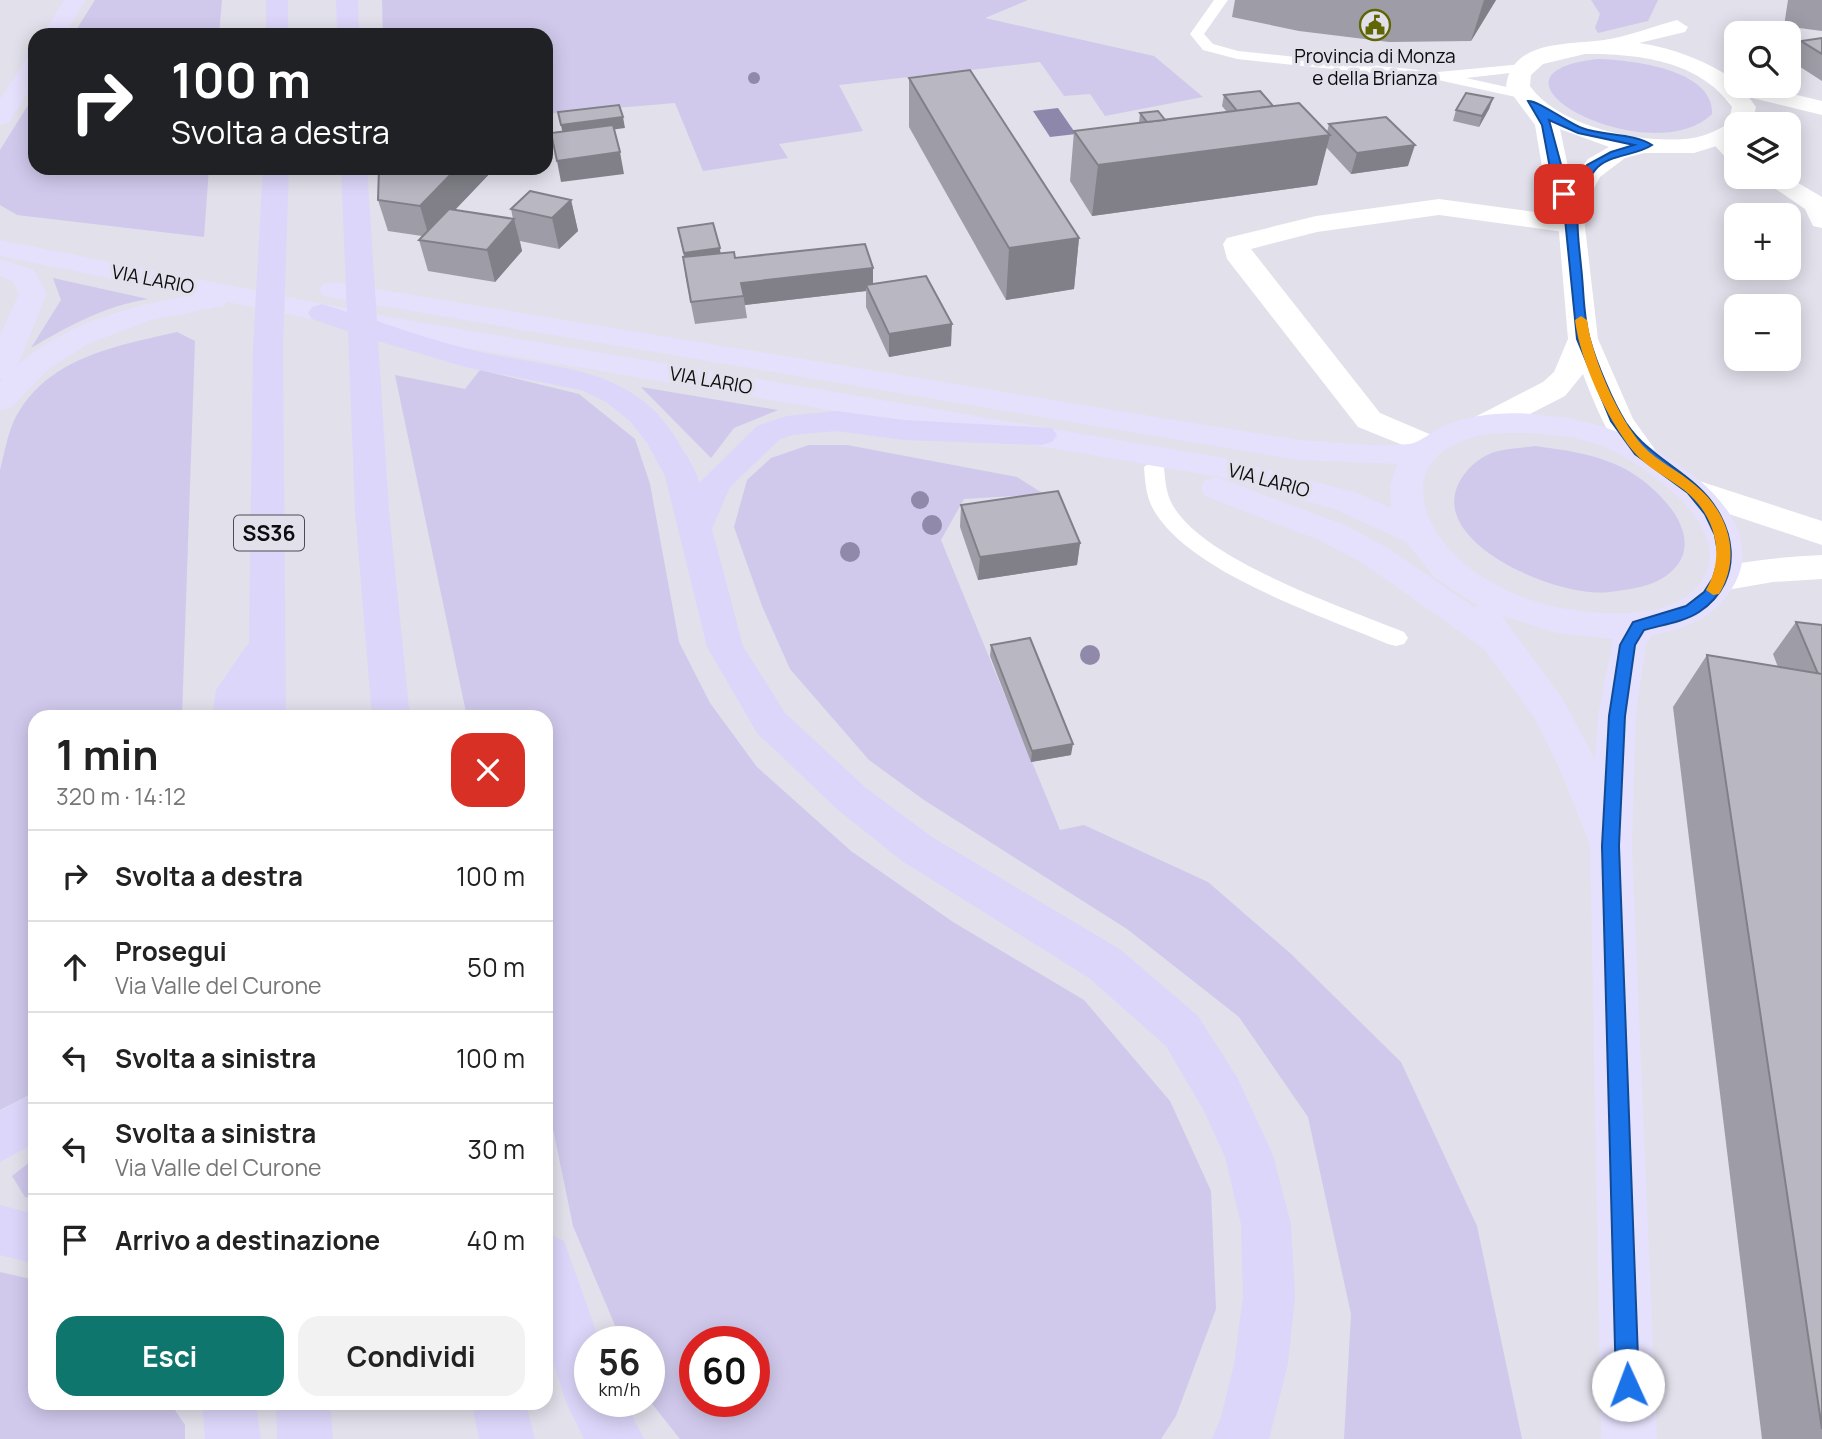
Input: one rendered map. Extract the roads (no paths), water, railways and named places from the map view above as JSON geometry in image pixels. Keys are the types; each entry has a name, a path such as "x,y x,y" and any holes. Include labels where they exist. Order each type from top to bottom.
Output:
{"highway":[{"path":"277,0 277,28"},
{"path":"347,0 348,28"},
{"name":"SS36","path":"267,710 268,348 276,175"},
{"path":"354,175 363,382 390,710"},
{"path":"322,313 466,358 575,378 608,388 636,407 670,451 681,476 725,647 771,723 852,799 917,849 1105,964 1182,1031 1220,1093 1249,1155 1266,1224 1269,1297 1261,1364 1247,1426 1240,1439"},
{"path":"695,528 716,482 762,438 787,426 836,421 904,430 1041,435"},
{"path":"232,710 235,690 269,642"},
{"path":"0,1139 28,1120"},
{"path":"0,1230 28,1237"},
{"path":"553,1280 574,1344"},
{"path":"230,1410 233,1439"},
{"path":"303,1410 305,1439"},
{"path":"500,1410 507,1439"},
{"path":"602,1417 616,1439"}],"main road":[{"path":"57,28 75,0"},
{"path":"0,118 28,74"},
{"path":"0,228 167,265"},
{"name":"VIA LARIO","path":"0,246 167,265 407,301 1298,450 1425,450"},
{"name":"VIA LARIO","path":"0,246 322,313 1220,467 1346,501 1415,533"},
{"path":"0,267 23,275 31,284 33,293 0,371"},
{"path":"0,401 38,363 99,328 142,314 239,296"},
{"path":"1529,423 1612,438 1640,451 1693,490 1711,512 1722,535 1726,558 1721,579 1709,596 1691,610 1638,626 1580,625 1521,611 1468,585 1446,568 1415,533 1405,504 1406,478 1425,450 1455,432 1486,424 1529,423"},
{"path":"1041,435 1154,467 1226,491 1333,533 1376,556 1494,639"},
{"path":"1468,585 1494,639 1549,709 1573,754 1611,846"},
{"path":"1629,1439 1611,846 1617,716 1628,645 1638,626"}],"street":[{"path":"1640,451 1618,421 1583,339 1570,217 1557,179 1547,125 1519,81 1523,68 1541,55 1618,42 1681,18 1718,79 1743,105 1745,112"},
{"path":"1581,47 1611,47 1656,54 1718,79 1822,108"},
{"path":"1528,99 1550,117 1581,131 1647,145 1700,144 1724,137"},
{"path":"1801,116 1822,116"},
{"path":"1570,217 1591,167 1615,154 1647,145"},
{"path":"1791,189 1817,205 1822,220"},
{"path":"1425,450 1369,420 1237,253 1237,244 1316,224 1439,207 1570,217"},
{"path":"1486,424 1555,389 1567,376 1583,339"},
{"path":"1693,490 1822,533"},
{"path":"1721,579 1773,570 1822,567"}],"lane":[{"path":"1221,0 1197,34 1208,47 1221,52 1298,63 1438,76 1528,99"},
{"path":"1438,76 1523,68"},
{"path":"1154,467 1156,491 1164,509 1178,528 1199,548 1232,566 1396,638"}],"place":[{"name":"Provincia di Monza e della Brianza","path":"1375,25"}]}
